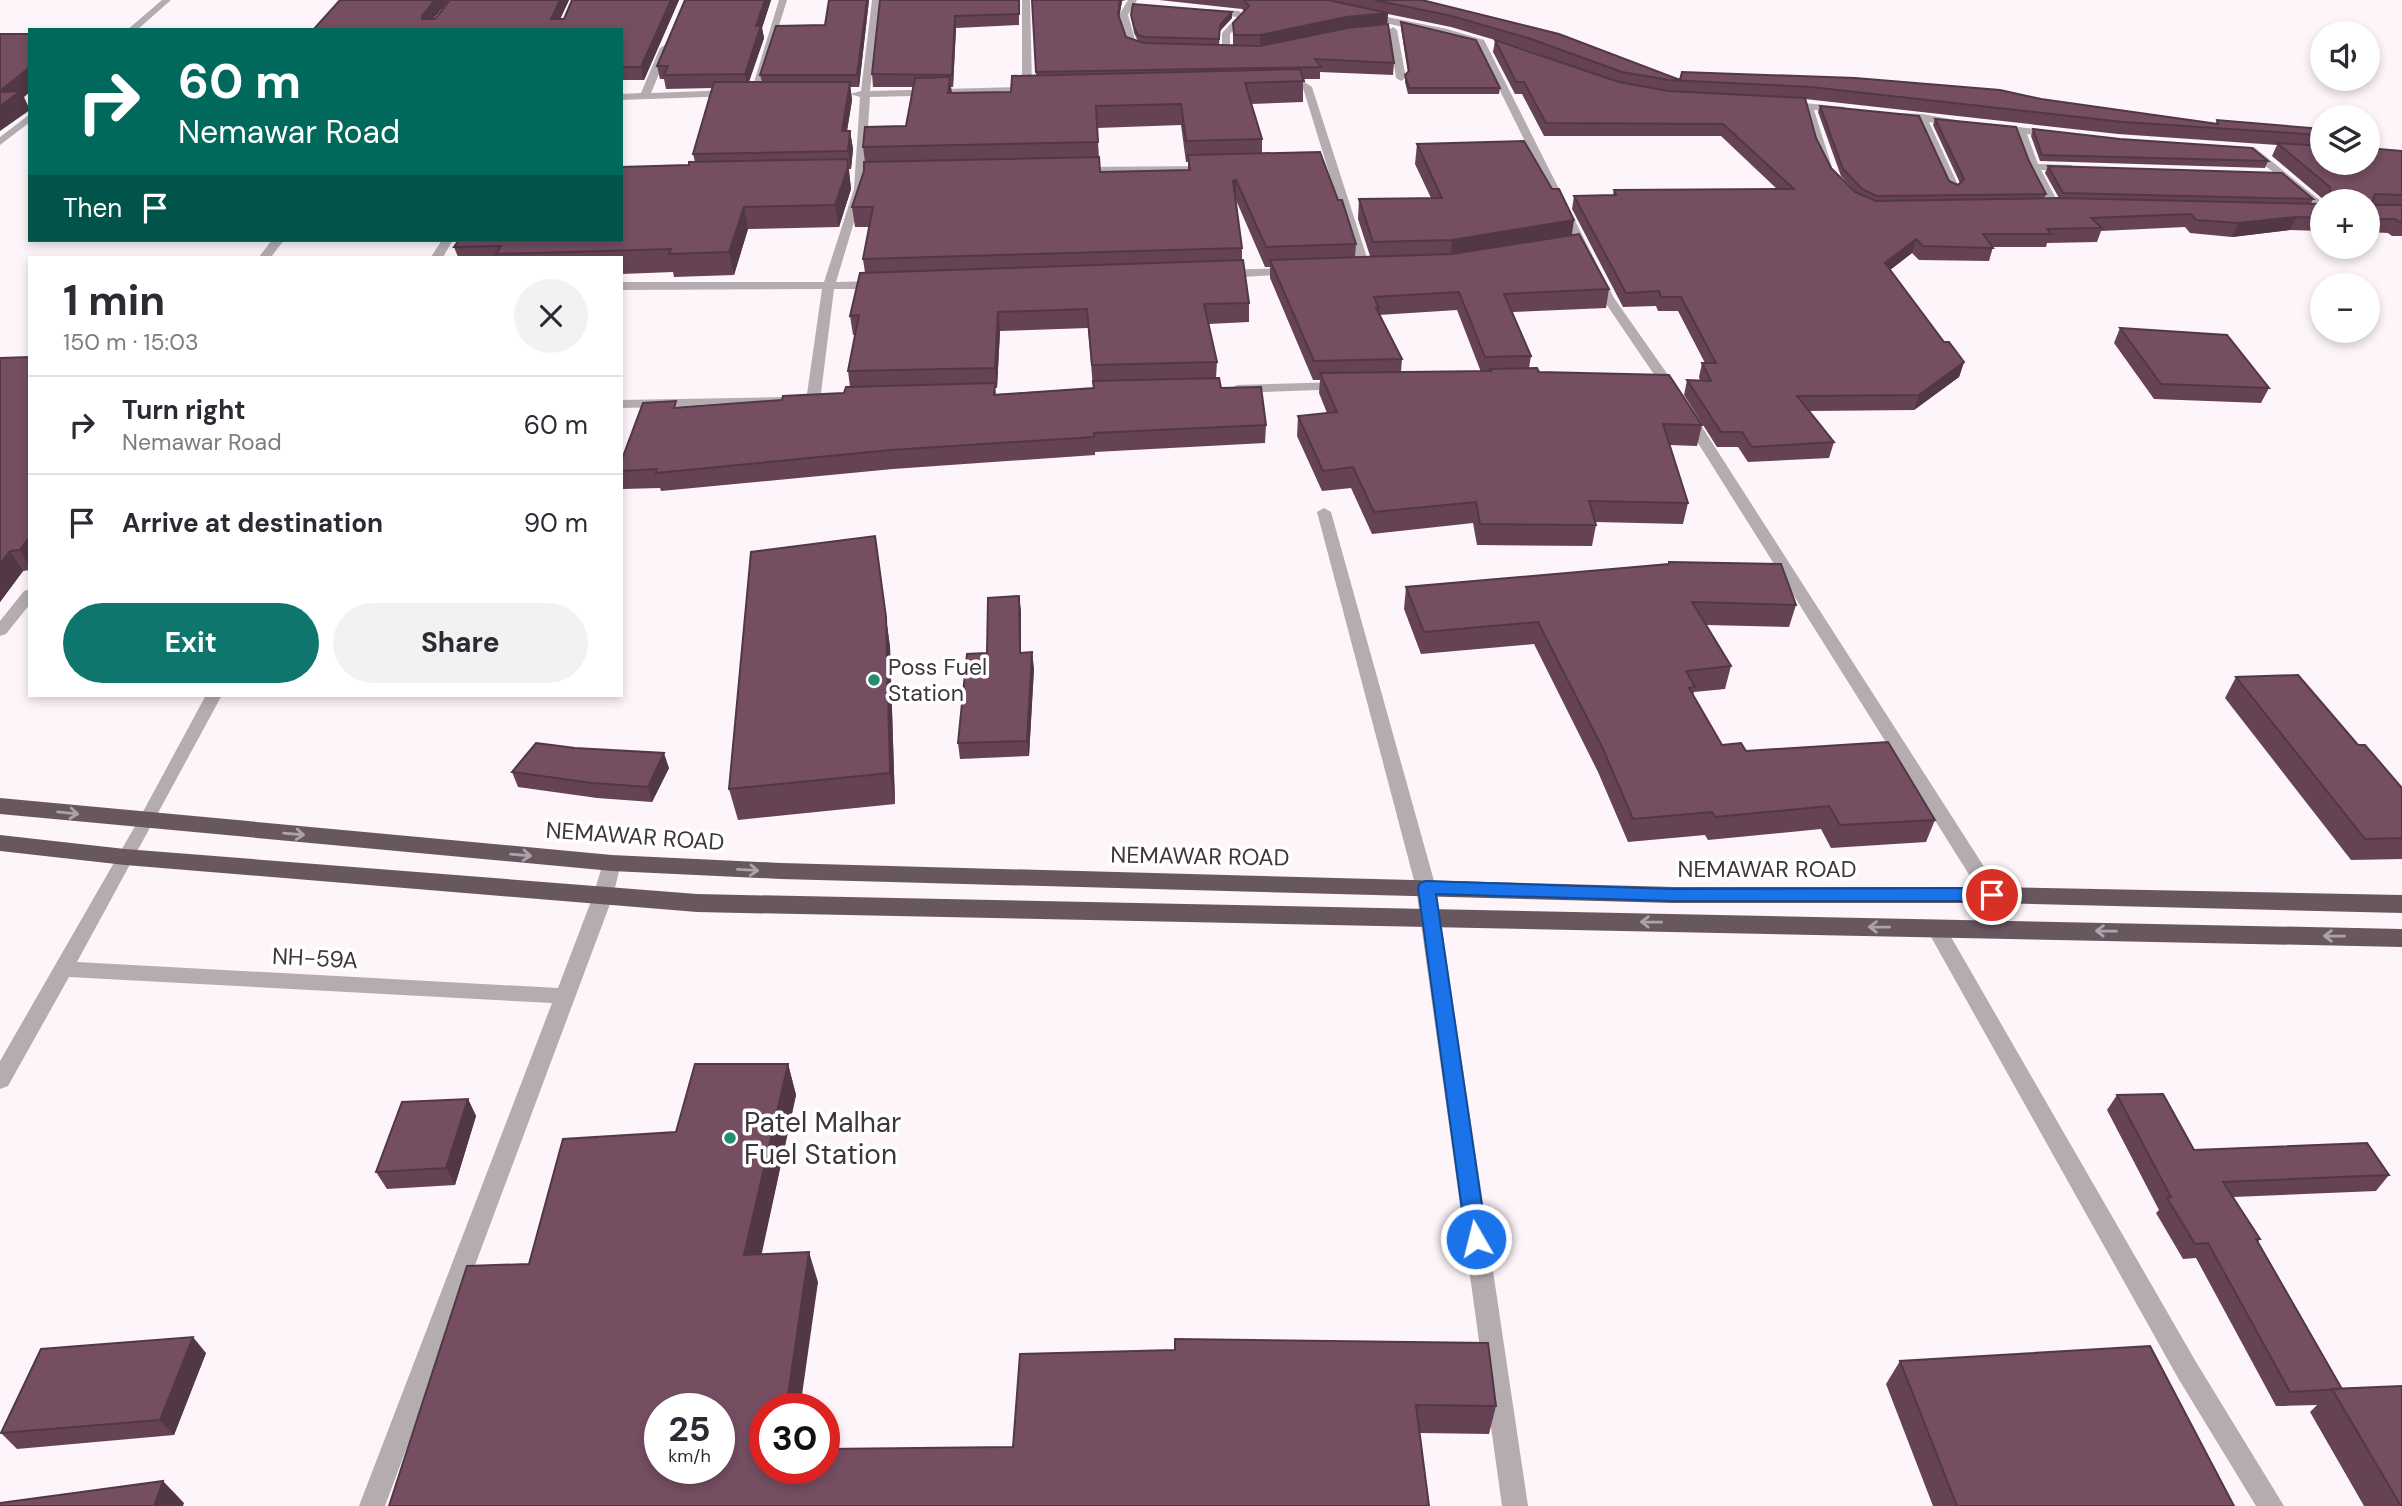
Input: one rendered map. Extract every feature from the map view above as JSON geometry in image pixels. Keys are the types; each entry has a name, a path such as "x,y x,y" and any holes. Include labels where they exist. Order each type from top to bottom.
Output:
{"highway":[{"name":"NEMAWAR ROAD","path":"0,806 612,863 781,871 1673,895 1992,895 2402,904"},
{"path":"0,843 125,858 697,903 2402,937"}],"street":[{"path":"133,28 167,0"},
{"path":"753,93 783,0"},
{"path":"623,404 820,401 828,287 859,188 865,94 876,0"},
{"path":"1026,0 1027,90"},
{"path":"1134,3 1123,20 1132,44 1139,48 1159,50"},
{"path":"1205,10 1231,12 1242,17 1226,33 1227,53"},
{"path":"1358,14 1394,26 1447,32 1486,43 1575,246 1657,378 1992,895"},
{"path":"1381,32 1394,26"},
{"path":"1394,26 1401,78"},
{"path":"645,96 670,36"},
{"path":"1216,53 1238,53"},
{"path":"1265,84 1298,84 1307,87 1331,165 1371,269 1351,270"},
{"path":"840,94 1041,90"},
{"path":"623,97 765,93"},
{"path":"1769,103 1858,110"},
{"path":"1808,105 1817,130 1819,147 1833,173"},
{"path":"1884,113 1973,124"},
{"path":"1922,117 1954,187"},
{"path":"0,142 28,119"},
{"path":"1985,126 2063,135"},
{"path":"2021,131 2034,167 2055,206"},
{"path":"2239,148 2267,150"},
{"path":"2253,149 2310,199"},
{"path":"1317,166 1331,165"},
{"path":"1067,170 1220,167"},
{"path":"2034,167 2084,169"},
{"path":"844,174 872,174"},
{"path":"2268,174 2281,174"},
{"path":"2043,206 2069,206"},
{"path":"266,256 276,242"},
{"path":"1213,275 1310,271"},
{"path":"623,286 897,285"},
{"path":"1217,390 1357,386"},
{"path":"1324,512 1426,888 1515,1506"},
{"path":"0,631 28,596"},
{"path":"0,1080 147,821 213,697"},
{"path":"372,1506 603,896 612,863"},
{"path":"1936,928 2188,1370 2271,1506"},
{"name":"NH-59A","path":"62,969 565,996"}],"building":[{"path":"340,0 435,0 422,19 435,19 450,0 560,0 551,19 564,19 572,0 671,0 641,67 623,67 623,28 315,28"},
{"path":"685,0 765,0 756,26 761,25 745,74 664,75 668,66 657,66"},
{"path":"829,0 867,0 857,75 760,75 776,26 825,25"},
{"path":"880,0 1019,0 1019,14 955,16 952,75 872,74"},
{"path":"1032,0 1120,0 1118,14 1126,37 1144,43 1260,46 1347,28 1388,24 1394,63 1315,59 1321,67 1036,72"},
{"path":"1244,0 1328,0 1388,13 1346,17 1260,35 1234,35 1233,23 1249,6"},
{"path":"1374,0 1422,0 1559,34 1680,80 1682,72 1855,78 2000,90 2041,99 2218,124 2217,120 2310,128 2310,134 2123,122 1811,87 1669,80 1622,72 1531,39 1452,16"},
{"path":"1133,4 1232,12 1220,25 1219,39 1145,37 1138,35 1134,27 1131,15"},
{"path":"1401,22 1476,40 1500,88 1409,88 1405,75 1409,71"},
{"path":"0,34 28,34 28,69 0,91"},
{"path":"1495,40 1619,82 1668,91 1805,98 1816,138 1831,168 1855,192 1876,201 2060,198 2310,204 2310,218 2238,223 2196,220 2191,214 2091,218 2102,228 2047,229 2051,234 1983,234 1993,248 1923,246 1916,239 1885,263 1944,342 1949,342 1964,362 1919,395 1797,396 1834,442 1752,447 1742,432 1721,432 1687,380 1711,381 1702,363 1716,363 1681,297 1661,297 1659,291 1626,293 1574,196 1616,195 1614,190 1794,189 1723,124 1546,123 1524,82 1516,82"},
{"path":"1300,69 1304,81 1245,83 1262,139 1186,141 1181,104 1096,106 1098,142 863,147 865,127 906,126 915,78 950,77 948,93 1011,92 1012,76"},
{"path":"714,82 850,82 842,131 850,131 848,151 693,154"},
{"path":"21,91 0,106 0,92"},
{"path":"1820,106 1919,116 1949,181 1958,185 1964,179 1935,119 2016,127 2046,194 1876,196 1862,189 1843,169"},
{"path":"2033,129 2120,139 2252,148 2268,161 2042,155"},
{"path":"1524,141 1552,189 1559,189 1574,220 1452,240 1373,242 1359,199 1442,198 1417,144"},
{"path":"2277,143 2310,145 2310,170"},
{"path":"2380,149 2402,151 2402,195 2380,194 2380,189 2330,187 2316,175 2380,175"},
{"path":"1320,152 1338,200 1342,200 1356,244 1266,247 1236,180 1233,181 1242,248 863,259 873,207 852,207 864,171 864,162 1099,157 1100,172 1190,170 1188,155"},
{"path":"847,159 848,167 835,205 744,207 729,252 669,254 671,249 496,254 501,246 454,247 458,242 623,242 623,167 689,165 689,162"},
{"path":"2048,166 2282,173 2310,199 2063,193"},
{"path":"2380,205 2402,205 2402,222 2380,219"},
{"path":"1579,234 1609,289 1504,294 1531,356 1485,357 1459,292 1374,297 1379,308 1376,308 1402,359 1314,361 1270,260 1452,254"},
{"path":"1243,260 1249,303 1204,304 1217,362 1092,365 1087,309 998,312 995,368 848,371 859,315 850,316 860,273"},
{"path":"2120,328 2227,335 2269,388 2161,384"},
{"path":"28,357 28,539 20,550 10,551 0,564 0,358"},
{"path":"1537,368 1539,372 1669,375 1702,425 1663,424 1688,503 1589,501 1596,525 1480,524 1476,502 1374,512 1353,467 1323,471 1298,416 1337,412 1320,373"},
{"path":"1219,378 1221,388 1261,387 1266,425 1094,433 1094,437 891,450 656,473 657,469 623,471 623,457 643,403 676,401 674,408 782,400 783,396 844,393 846,387 995,383 994,395 1094,388 1093,381"},
{"path":"875,536 886,617 890,773 729,789 751,552"},
{"path":"1669,562 1781,564 1796,605 1692,602 1731,666 1686,671 1695,687 1689,688 1722,745 1741,743 1746,751 1888,742 1935,820 1840,825 1829,806 1715,817 1712,812 1633,819 1603,749 1538,622 1424,632 1406,587"},
{"path":"1019,596 1020,653 1032,652 1027,741 958,743 967,654 987,653 988,598"},
{"path":"2298,675 2358,745 2365,745 2402,788 2402,838 2365,839 2236,677"},
{"path":"536,743 664,753 648,787 592,783 512,772"},
{"path":"695,1064 788,1064 744,1255 809,1252 788,1393 749,1393 749,1484 840,1484 840,1449 1013,1447 1020,1354 1175,1350 1175,1339 1488,1343 1496,1406 1416,1405 1429,1506 389,1506 467,1266 529,1264 563,1139 676,1132"},
{"path":"2163,1094 2194,1150 2367,1143 2389,1175 2223,1182 2260,1239 2256,1239 2342,1389 2290,1392 2208,1243 2195,1244 2167,1198 2171,1197 2117,1095"},
{"path":"468,1099 446,1168 376,1172 402,1102"},
{"path":"193,1337 160,1420 1,1433 41,1349"},
{"path":"2150,1346 2234,1506 1957,1506 1900,1361"},
{"path":"2402,1386 2402,1506 2401,1506 2332,1389"},
{"path":"163,1481 154,1506 0,1506 0,1503"}],"place":[{"name":"Poss Fuel Station","path":"874,680"},
{"name":"Patel Malhar Fuel Station","path":"730,1138"}],"route":[{"path":"1476,1239 1426,888 1673,895 1992,895"}]}
